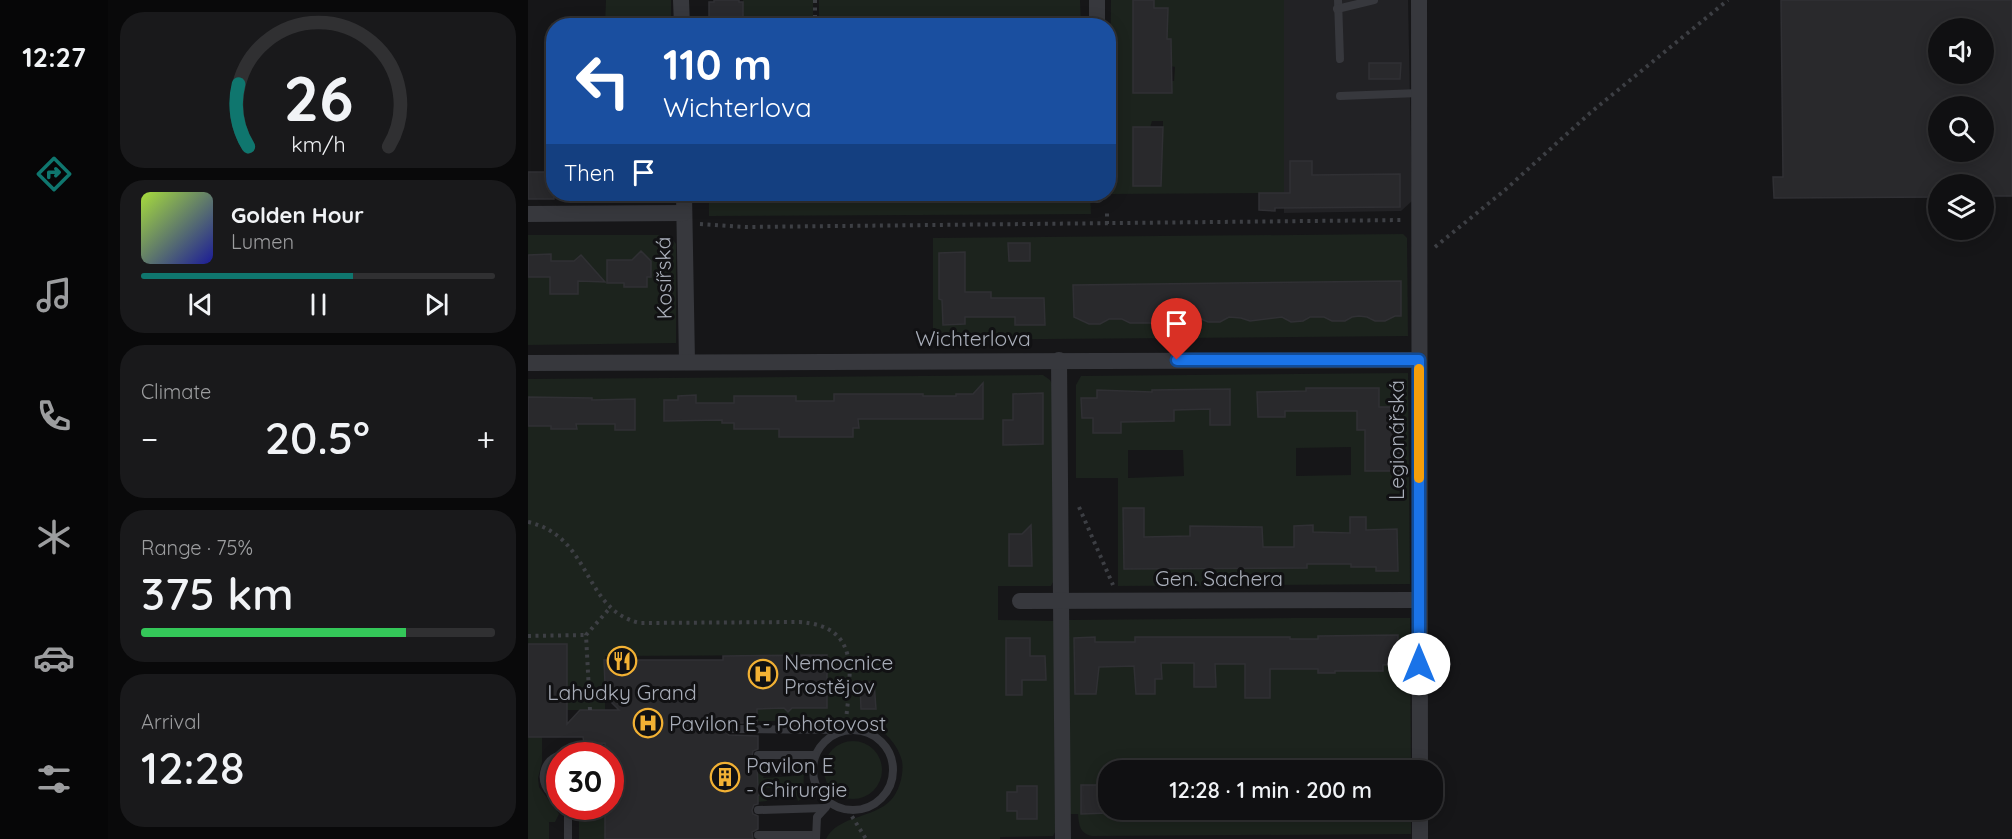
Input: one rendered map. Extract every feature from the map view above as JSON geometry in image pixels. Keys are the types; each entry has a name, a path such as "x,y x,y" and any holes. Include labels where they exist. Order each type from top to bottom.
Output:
{"street":[{"path":"681,0 682,18"},
{"path":"1097,0 1097,18"},
{"name":"Legionářská","path":"1419,0 1420,760"},
{"name":"Kosířská","path":"684,201 687,362"},
{"path":"528,214 685,218"},
{"path":"1059,360 1063,839"},
{"name":"Wichterlova","path":"528,363 1419,360"},
{"name":"Gen. Sachera","path":"1020,601 1419,600"},
{"path":"1420,820 1420,839"}],"lane":[{"path":"1340,59 1337,5 1374,0"},
{"path":"1340,96 1419,93"},
{"path":"732,729 858,730 877,737 889,752 893,765 890,785 884,796 867,807 848,810 827,806 758,810"},
{"path":"827,806 814,781 815,755 827,739 845,730"},
{"path":"758,754 815,755"},
{"path":"546,768 543,777 546,788"},
{"path":"758,836 816,837 817,817 827,806"},
{"path":"568,820 568,839"}],"path":[{"path":"815,0 815,18"},
{"path":"1420,260 1505,190 1590,113 1728,0"},
{"path":"685,218 745,227 1420,220"},
{"path":"1078,506 1116,591"},
{"path":"528,522 550,531 569,546 597,591 610,608 624,618 640,623 799,621 819,624 829,629 843,641 848,652 850,673 845,730"},
{"path":"590,710 586,635 610,608"},
{"path":"528,636 586,635"},
{"path":"848,810 866,839"}],"shaded area":[{"path":"606,0 671,0 671,18 605,18"},
{"path":"743,0 813,0 813,18 743,18"},
{"path":"819,0 1080,0 1081,18 819,18"},
{"path":"1111,0 1133,0 1167,24 1168,8 1154,8 1154,0 1284,0 1284,193 1116,194 1116,18 1111,18","holes":["1145,39 1171,39 1171,66 1175,67 1174,81","1152,121 1163,121 1161,186 1133,186"]},
{"path":"1284,0 1408,0 1412,201 1401,211 1284,213"},
{"path":"709,201 1090,201 1091,214 709,216"},
{"path":"1403,234 1407,238 1408,336 933,340 933,238"},
{"path":"528,235 669,235 676,244 676,343 528,345"},
{"path":"1408,373 1410,584 1118,586 1118,478 1076,478 1076,385 1081,376","holes":["1351,447 1351,475 1296,476 1296,448","1128,450 1183,450 1184,476 1128,478"]},
{"name":"Nemocnice Prostějov","path":"1043,375 1052,384 1053,582 1051,586 998,586 998,620 1054,621 1055,832 1053,836 1000,837 1000,839 826,839 839,825 875,811 894,796 901,781 902,761 892,741 875,727 861,722 845,720 736,721 720,709 784,708 788,712 792,708 827,708 827,695 832,689 827,684 827,655 605,656 605,685 599,690 605,696 605,710 567,710 567,644 528,644 528,379"},
{"path":"1410,618 1411,760 1098,760 1098,820 1411,820 1411,834 1088,835 1080,825 1078,814 1070,814 1068,620"},
{"path":"528,737 542,737 539,787 546,796 546,820 556,820 549,822 549,839 528,839"},
{"path":"853,741 869,746 877,754 882,770 877,786 869,794 853,799 837,794 829,786 824,770 829,754 837,746"},
{"path":"798,763 804,772 803,798 798,801 793,787 763,788 767,801 758,802 758,796 761,793 758,789 757,764 767,764 763,778 794,776"},
{"path":"579,820 605,820 605,839 579,839"}],"building":[{"path":"714,0 739,0 743,2 743,18 709,18 709,2 714,2"},
{"path":"1133,0 1154,0 1154,8 1168,8 1167,39 1171,39 1172,93 1133,93"},
{"path":"1781,0 2012,0 2012,196 1994,196 1994,174 1928,174 1928,197 1774,198 1773,177 1783,177"},
{"path":"1369,63 1401,63 1400,79 1369,79"},
{"path":"1133,127 1163,127 1161,186 1133,186"},
{"path":"1290,161 1312,161 1312,175 1400,174 1400,207 1259,210 1259,193 1290,193"},
{"path":"528,172 546,172 546,199 528,199"},
{"path":"1008,243 1030,243 1030,261 1009,261"},
{"path":"641,251 651,261 651,277 647,277 647,287 624,287 624,283 607,283 607,260 632,260"},
{"path":"965,252 965,292 991,292 991,298 1044,298 1045,325 1015,325 1015,317 965,317 965,324 943,325 942,300 939,299 939,253"},
{"path":"551,254 551,261 574,261 581,255 605,282 578,281 578,294 550,294 550,277 528,277 528,255"},
{"path":"1401,281 1401,316 1385,321 1375,321 1359,316 1345,321 1310,317 1303,321 1291,322 1282,317 1250,321 1229,317 1220,322 1187,318 1178,323 1130,323 1122,319 1109,319 1100,324 1089,324 1074,317 1073,285"},
{"path":"983,383 983,419 858,419 859,428 853,428 853,437 779,437 779,429 734,429 734,423 722,423 722,420 664,421 664,400 678,400 678,396 696,395 696,403 734,403 734,396 796,396 796,401 834,401 834,394 956,396 956,394 973,394"},
{"path":"1306,388 1379,388 1379,407 1398,407 1400,471 1365,471 1365,430 1357,430 1357,411 1285,411 1285,417 1258,417 1257,392 1306,391"},
{"path":"1230,389 1230,425 1210,425 1210,409 1174,410 1174,421 1121,422 1121,433 1093,433 1093,418 1082,418 1081,398 1097,398 1097,390 1152,392 1152,390"},
{"path":"1043,393 1043,444 1003,445 1003,420 1013,420 1013,394"},
{"path":"528,397 592,398 592,400 635,399 635,430 615,430 615,424 576,424 577,429 528,426"},
{"path":"1123,508 1144,508 1144,537 1190,536 1190,526 1262,527 1263,547 1294,547 1294,526 1313,525 1313,532 1350,533 1350,517 1366,517 1366,530 1397,529 1398,571 1376,571 1376,567 1351,567 1351,564 1307,564 1307,568 1124,569"},
{"path":"1031,525 1032,566 1009,566 1009,534 1022,534"},
{"path":"1398,635 1398,664 1383,665 1383,671 1318,673 1318,669 1270,669 1270,698 1245,698 1245,664 1215,664 1216,687 1194,687 1194,663 1161,663 1162,679 1155,679 1155,694 1136,694 1134,666 1099,667 1096,694 1075,694 1074,638 1095,637 1095,642 1135,642 1135,637 1318,639 1318,636"},
{"path":"1006,638 1030,638 1030,656 1045,656 1046,680 1022,680 1022,695 1006,695"},
{"path":"528,644 567,644 567,724 580,710 619,710 599,690 605,685 604,660 723,660 723,656 827,655 827,684 833,689 827,695 827,708 792,708 788,712 784,708 757,709 757,723 732,723 726,726 726,732 729,735 758,736 758,749 753,751 752,756 757,761 758,789 761,793 758,796 758,804 754,805 752,810 753,814 758,816 758,829 752,832 753,839 605,839 605,820 624,820 624,742 584,742 583,737 528,737"},
{"path":"874,682 876,709 861,709 860,683"},
{"path":"1081,785 1098,785 1098,813 1081,814"},
{"path":"1017,786 1037,786 1037,819 1017,819 1017,811 1007,811 1007,792 1017,792"}],"slow traffic":[{"path":"1419,369 1419,478"}],"place":[{"name":"Lahůdky Grand","path":"622,661"},
{"name":"Nemocnice Prostějov","path":"763,674"},
{"name":"Pavilon E - Pohotovost","path":"648,723"},
{"name":"Pavilon E - Chirurgie","path":"725,777"}],"route":[{"path":"1177,360 1419,360 1419,664"}]}
